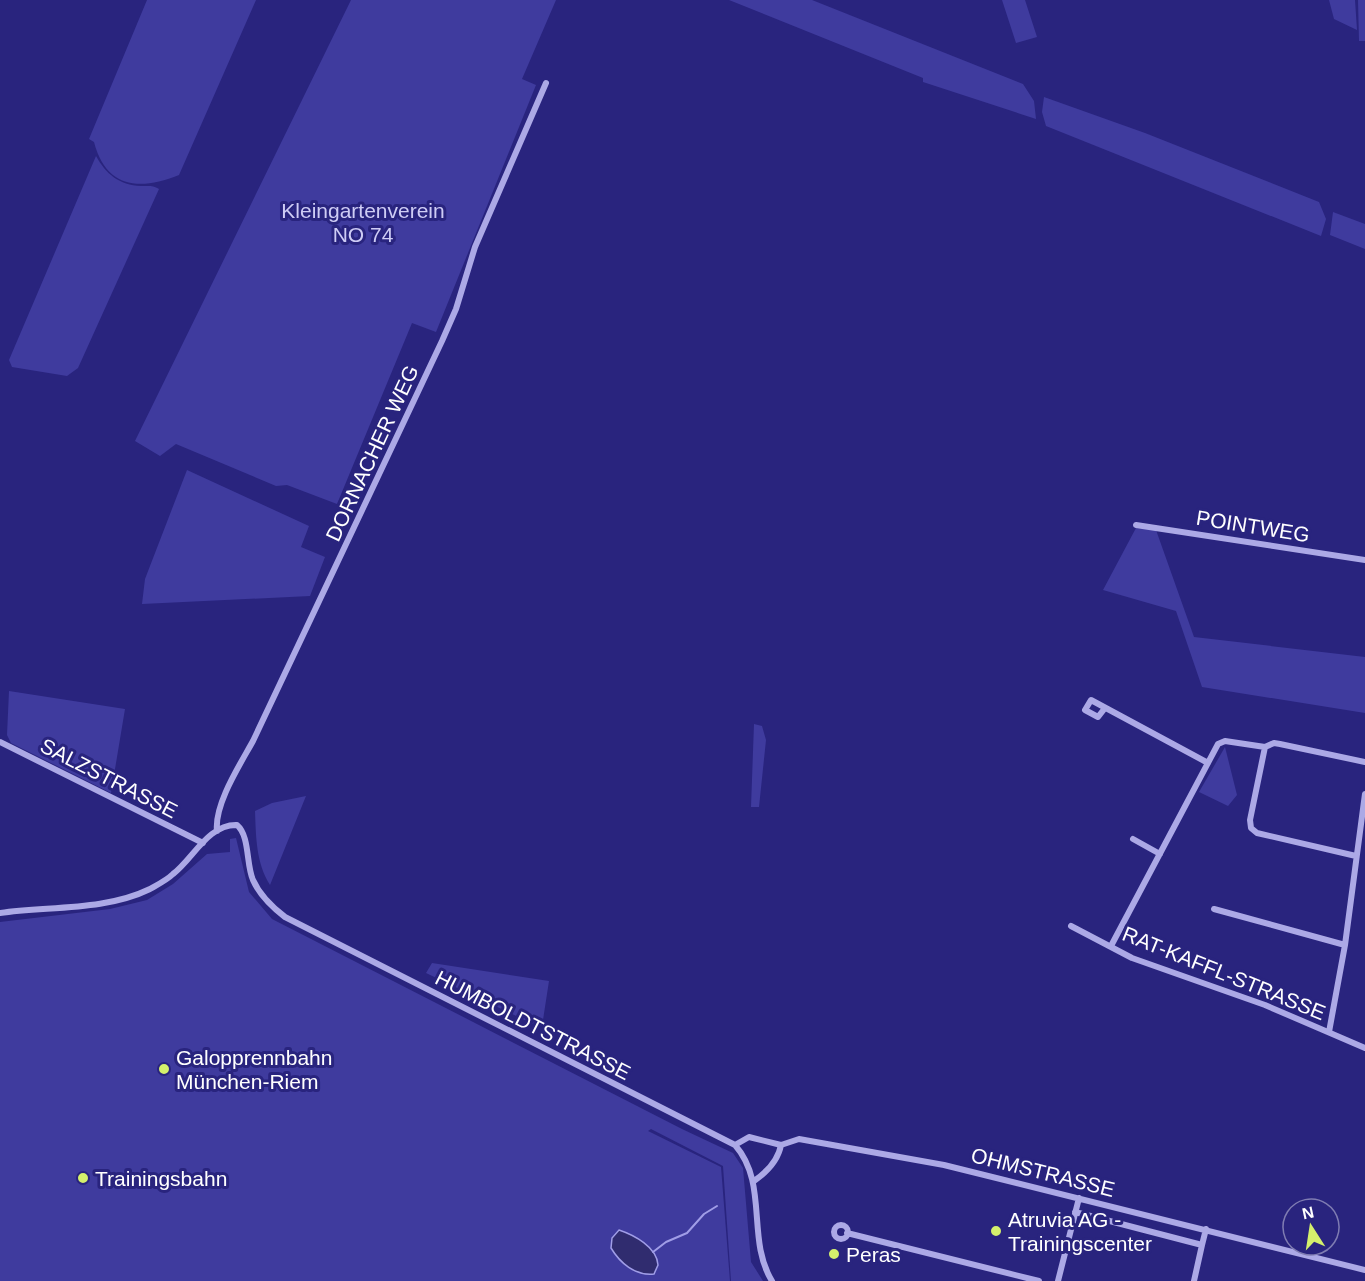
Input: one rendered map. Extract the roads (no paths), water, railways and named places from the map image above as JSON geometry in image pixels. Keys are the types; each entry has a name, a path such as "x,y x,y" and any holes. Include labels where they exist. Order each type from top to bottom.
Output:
{"street":[{"name":"DORNACHER WEG","path":"217,831 216,823 231,780 254,741 442,341 456,309 475,247 546,83"},
{"name":"POINTWEG","path":"1136,525 1365,560"},
{"path":"1106,708 1208,762"},
{"path":"1111,946 1218,744 1225,741 1265,747 1274,743 1365,762"},
{"name":"SALZSTRASSE","path":"0,742 202,843"},
{"path":"1265,747 1250,820 1254,831 1356,855"},
{"path":"1329,1032 1345,945 1365,794"},
{"name":"HUMBOLDTSTRASSE","path":"217,831 230,825 237,825 243,834 252,878 260,892 285,917 735,1146"},
{"path":"0,913 110,901 133,896 174,874 202,843 217,831"},
{"path":"1133,839 1160,854"},
{"path":"1214,909 1345,945"},
{"name":"RAT-KAFFL-STRASSE","path":"1071,926 1163,971 1265,1005 1365,1048"},
{"name":"OHMSTRASSE","path":"735,1146 749,1137 781,1145 799,1138 944,1165 1080,1197 1365,1270"},
{"path":"754,1181 764,1174 777,1158 781,1145"},
{"path":"735,1146 748,1161 754,1181 762,1257 772,1281"},
{"path":"1058,1281 1080,1197"},
{"path":"1075,1212 1202,1245"},
{"path":"1194,1281 1206,1229"},
{"path":"847,1233 1039,1281"}],"waterway":[{"path":"653,1252 666,1242 687,1233 704,1214 717,1206"}],"place":[{"name":"Galopprennbahn München-Riem","path":"164,1069"},
{"name":"Trainingsbahn","path":"83,1178"},
{"name":"Atruvia AG - Trainingscenter","path":"996,1231"},
{"name":"Peras","path":"834,1254"}],"park label":[{"name":"Kleingartenverein NO 74","path":"363,222"}]}
